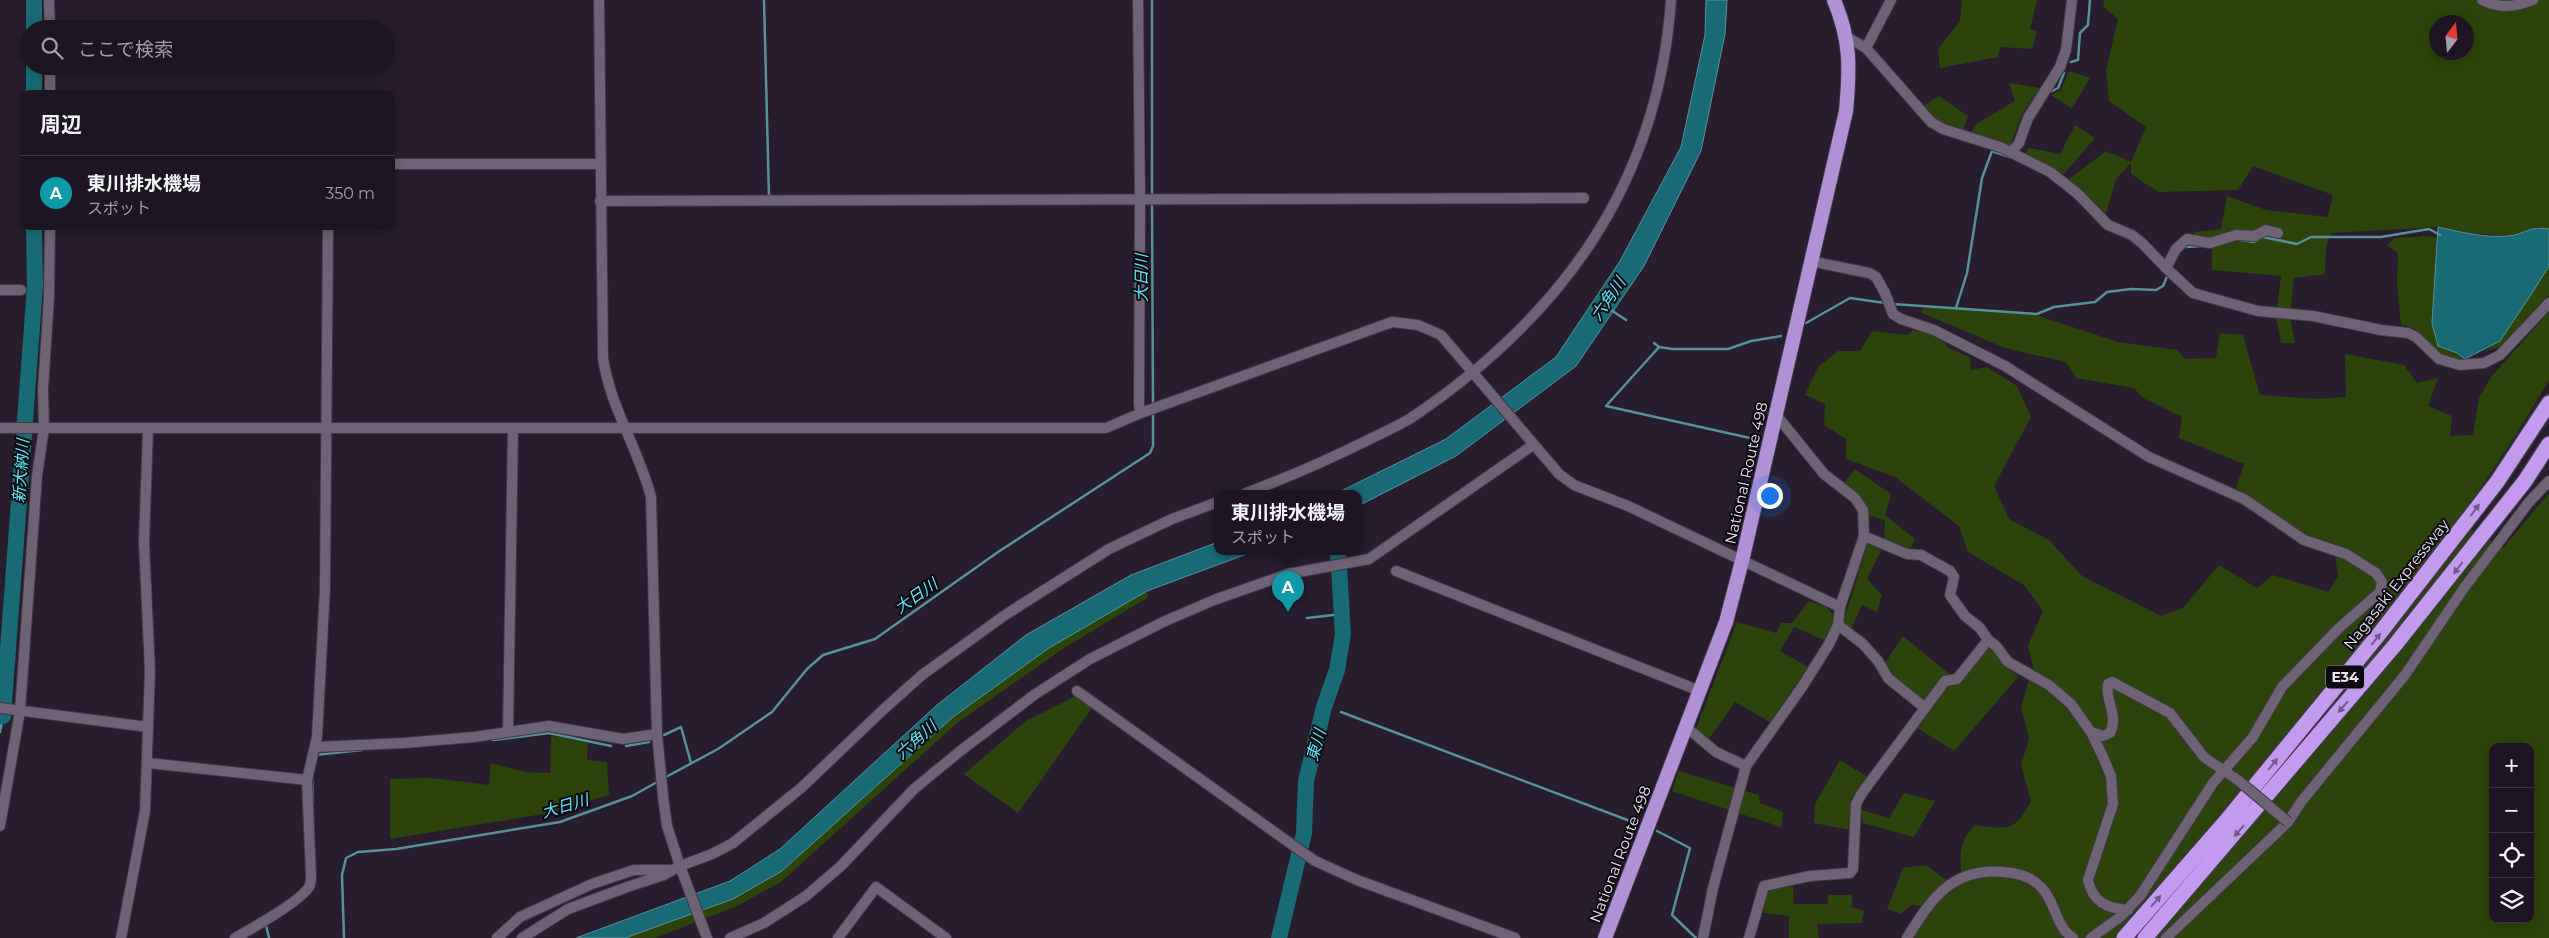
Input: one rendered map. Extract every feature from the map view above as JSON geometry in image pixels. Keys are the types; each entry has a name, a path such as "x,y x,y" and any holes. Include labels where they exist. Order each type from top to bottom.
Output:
{"highway":[{"name":"National Route 498","path":"1605,938 1726,622 1742,561 1846,111 1849,73 1847,37 1834,0"},
{"name":"Nagasaki Expressway","path":"2124,938 2226,820 2380,633 2497,482 2549,403"},
{"name":"E34","path":"2145,938 2240,830 2402,637 2514,495 2549,444"}],"street":[{"path":"49,0 50,20"},
{"path":"599,0 599,164 603,358 606,379 645,474 651,497 657,734 667,826 678,869 707,938"},
{"path":"1138,0 1140,199 1139,405 1141,413"},
{"path":"1254,490 1321,464 1410,418 1474,373 1503,347 1561,284 1591,244 1623,189 1637,158 1657,92 1671,0"},
{"path":"1866,48 1891,0"},
{"path":"2011,153 2019,143 2028,118 2060,67 2066,50 2072,0"},
{"path":"2482,0 2500,6 2522,4 2533,0"},
{"path":"1847,37 1866,48 1931,122 1943,129 2011,153 2063,180 2108,226 2132,235 2193,293 2206,298 2258,310 2313,316 2381,330 2408,333 2416,337 2439,359 2460,365 2484,364 2500,355 2549,303"},
{"path":"50,75 50,90"},
{"path":"395,164 599,164"},
{"path":"600,201 1584,198"},
{"path":"0,826 10,710 37,476 50,230"},
{"path":"235,938 259,925 310,886 307,780 311,755 316,747 325,588 328,428 328,230"},
{"path":"2169,272 2176,249 2188,239 2210,243 2236,235 2255,236 2266,230 2278,234"},
{"path":"1810,261 1826,266 1869,273 1876,277 1885,293 1889,308 1900,319 1934,330 2005,366 2149,458 2244,499 2304,540 2346,554 2376,572 2382,582 2380,592 2339,628 2293,675 2272,703 2253,737 2213,782 2140,896 2128,910 2091,938"},
{"path":"0,290 21,290"},
{"path":"0,428 1106,428 1141,413 1392,322 1418,324 1441,336 1531,443 1559,474 1574,485 1628,506 1840,607"},
{"path":"1702,938 1713,888 1746,766 1802,687 1838,625 1840,607 1864,536 1863,510 1855,498 1824,474 1777,416"},
{"path":"121,938 145,811 148,763 150,671 144,544 148,428"},
{"path":"508,731 513,428"},
{"path":"730,938 764,923 806,896 841,866 914,789 936,770 1034,695 1090,659 1163,622 1214,600 1288,574 1316,567 1353,564 1369,559 1531,443"},
{"path":"2166,938 2288,822 2301,802 2405,675 2464,588 2529,502 2549,481"},
{"path":"522,938 568,909 622,888 664,875 712,854 744,835 801,788 922,675 1019,606 1109,549 1164,522 1214,503"},
{"path":"1864,536 1907,554 1921,555 1950,571 1954,577 1950,595 1965,616 1980,628 1988,640 2016,668 2049,685 2072,704 2091,732 2111,776 2113,796 2108,824 2088,880 2090,890 2104,905 2128,910"},
{"path":"1396,571 1700,691"},
{"path":"1838,625 1863,644 1878,661 1888,678 1925,708"},
{"path":"1749,938 1764,886 1810,876 1850,873 1853,869 1856,804 1868,784 1945,681 1957,680 1988,640"},
{"path":"2091,732 2103,736 2110,733 2114,726 2112,707 2107,691 2108,684 2112,682 2170,713 2204,757 2239,781 2288,822"},
{"path":"1077,692 1310,857 1357,880 1515,938"},
{"path":"10,710 148,727"},
{"path":"316,747 404,743 474,737 549,726 623,739 657,734"},
{"path":"1686,727 1716,752 1746,766"},
{"path":"148,763 307,780"},
{"path":"496,938 520,917 592,884 634,870 678,869"},
{"path":"1907,938 1928,904 1956,880 1968,875 2000,872 2020,874 2033,880 2043,888 2064,932 2073,938"},
{"path":"838,938 876,887 946,938"}],"green space":[{"path":"1962,0 2037,0 2030,29 2037,31 2032,49 2000,47 1998,57 1940,68 1938,49 1960,21"},
{"path":"2104,0 2549,0 2549,229 2537,227 2509,236 2469,233 2438,227 2332,233 2326,246 2325,274 2294,278 2290,317 2295,343 2281,343 2276,316 2281,276 2212,270 2212,240 2193,237 2195,232 2221,229 2227,196 2266,210 2328,217 2333,195 2253,166 2238,190 2158,192 2131,174 2131,163 2116,179 2105,217 2069,179 2106,151 2131,162 2146,127 2109,101 2106,71 2118,19 2103,6"},
{"path":"2069,71 2090,78 2072,108 2051,95 2061,90"},
{"path":"2009,83 2040,88 2022,115 2010,146 1970,135 1976,124 2015,101"},
{"path":"1939,96 1968,116 1963,131 1937,121 1922,107"},
{"path":"2075,125 2095,138 2064,174 2024,155 2029,148 2060,154"},
{"path":"2428,236 2437,238 2432,323 2438,346 2457,353 2465,359 2455,360 2441,356 2416,330 2401,325 2397,284 2398,253 2387,245 2395,238"},
{"path":"2549,266 2549,296 2502,346 2483,352 2500,341"},
{"path":"1927,305 2036,315 2118,342 2177,350 2185,359 2216,358 2220,333 2243,335 2260,395 2317,399 2346,397 2345,354 2404,365 2417,383 2438,378 2428,406 2452,416 2450,436 2473,435 2479,398 2491,377 2549,312 2549,380 2516,435 2458,522 2503,548 2549,493 2549,938 1913,938 1933,906 1963,883 1961,852 1965,837 1969,831 1975,825 2003,828 2015,824 2031,801 2021,765 2029,739 2021,707 2033,666 2028,645 2043,611 2024,585 1968,552 1959,526 1895,477 1846,459 1846,439 1824,425 1825,404 1805,395 1818,367 1838,351 1860,351 1872,331 1907,335 1913,330 1941,338 1949,348 1971,358 1970,370 1987,367 2017,386 2031,417 1994,486 2009,519 2049,540 2082,576 2161,616 2183,608 2219,565 2257,588 2273,575 2328,592 2338,576 2335,555 2236,488 2244,464 2179,438 2182,417 2143,398 2134,388 2076,378 2066,362 2005,348 1920,312"},
{"path":"1855,469 1891,494 1885,515 1915,539 1909,551 1884,542 1885,521 1867,514 1859,495 1843,484"},
{"path":"1868,543 1881,550 1867,579 1882,595 1877,612 1862,605 1851,630 1843,623"},
{"path":"1147,591 1147,598 1064,648 957,723 781,882 737,906 655,938 625,938 733,899 782,871 953,717 1049,648"},
{"path":"1809,601 1826,607 1836,618 1826,641 1794,627 1780,651 1808,667 1770,722 1735,702 1709,739 1696,729 1737,622 1776,633 1781,623 1792,623"},
{"path":"1903,636 1959,682 1988,645 2018,677 1954,751 1916,727 1929,707 1883,666"},
{"path":"1076,696 1092,708 1018,813 964,774 1026,721"},
{"path":"551,735 588,743 587,760 607,762 609,795 543,814 390,839 390,779 432,778 489,785 491,763 525,772 550,773"},
{"path":"1840,760 1869,778 1851,798 1850,830 1814,823 1815,804"},
{"path":"1679,771 1759,795 1760,803 1783,812 1781,827 1672,791"},
{"path":"1904,793 1935,801 1914,837 1863,823 1861,810 1889,818"},
{"path":"1926,865 1946,880 1923,906 1911,905 1901,914 1887,909 1903,868"},
{"path":"1793,886 1794,904 1828,904 1828,895 1852,895 1852,907 1864,911 1862,923 1817,924 1819,938 1789,938 1789,916 1763,913 1768,890"}],"water":[{"name":"六角川","path":"1706,0 1727,0 1725,34 1701,151 1644,266 1576,366 1456,456 1362,504 1362,490 1343,490 1446,439 1556,357 1620,261 1681,147 1705,35"},
{"path":"2438,227 2490,236 2514,235 2537,228 2549,229 2549,266 2530,296 2500,341 2465,359 2457,353 2438,346 2432,323"},
{"name":"六角川","path":"1214,544 1214,555 1244,555 1147,591 1049,648 953,717 782,871 733,899 625,938 576,938 730,881 780,849 937,705 1026,635 1131,575"}],"waterway":[{"name":"新大納川","path":"34,0 34,20"},
{"path":"764,0 769,197"},
{"name":"大日川","path":"1152,0 1152,196"},
{"path":"2071,62 2078,60 2080,33 2088,25 2090,0"},
{"path":"2050,92 2058,88 2064,73"},
{"name":"新大納川","path":"34,75 34,90"},
{"path":"1956,308 1967,273 1982,178 1992,151 2009,157"},
{"name":"大日川","path":"1152,202 1153,406"},
{"path":"2263,237 2297,244 2311,237 2381,237 2429,229 2440,235"},
{"name":"新大納川","path":"3,716 35,286 34,230"},
{"path":"2241,240 2254,242 2258,240"},
{"path":"2185,247 2202,246"},
{"path":"1893,304 2037,314 2054,307 2095,302 2107,292 2131,289 2156,290 2163,286 2168,274"},
{"path":"1806,323 1850,298 1885,303"},
{"name":"六角川","path":"1611,310 1626,320"},
{"path":"1654,343 1659,347 1672,349 1728,349 1751,341 1781,336"},
{"path":"1659,347 1606,406 1759,440"},
{"name":"大日川","path":"664,778 718,749 772,712 807,669 823,655 875,639 998,552 1150,453 1153,446 1153,412"},
{"name":"東川","path":"1279,938 1304,833 1306,781 1324,707 1337,670 1343,634 1338,555"},
{"path":"1307,618 1342,614"},
{"path":"1341,712 1638,824"},
{"path":"0,732 3,716"},
{"path":"664,735 681,727 691,763"},
{"path":"493,740 549,733 611,746"},
{"path":"626,746 649,742"},
{"path":"315,755 362,750"},
{"path":"312,778 313,803"},
{"name":"大日川","path":"344,938 342,875 346,858 358,852 396,849 560,822 632,796 659,781"},
{"path":"1657,831 1690,848 1672,915 1696,938"},
{"path":"266,925 269,938"}],"place":[{"name":"東川排水機場","path":"1288,612"}]}
